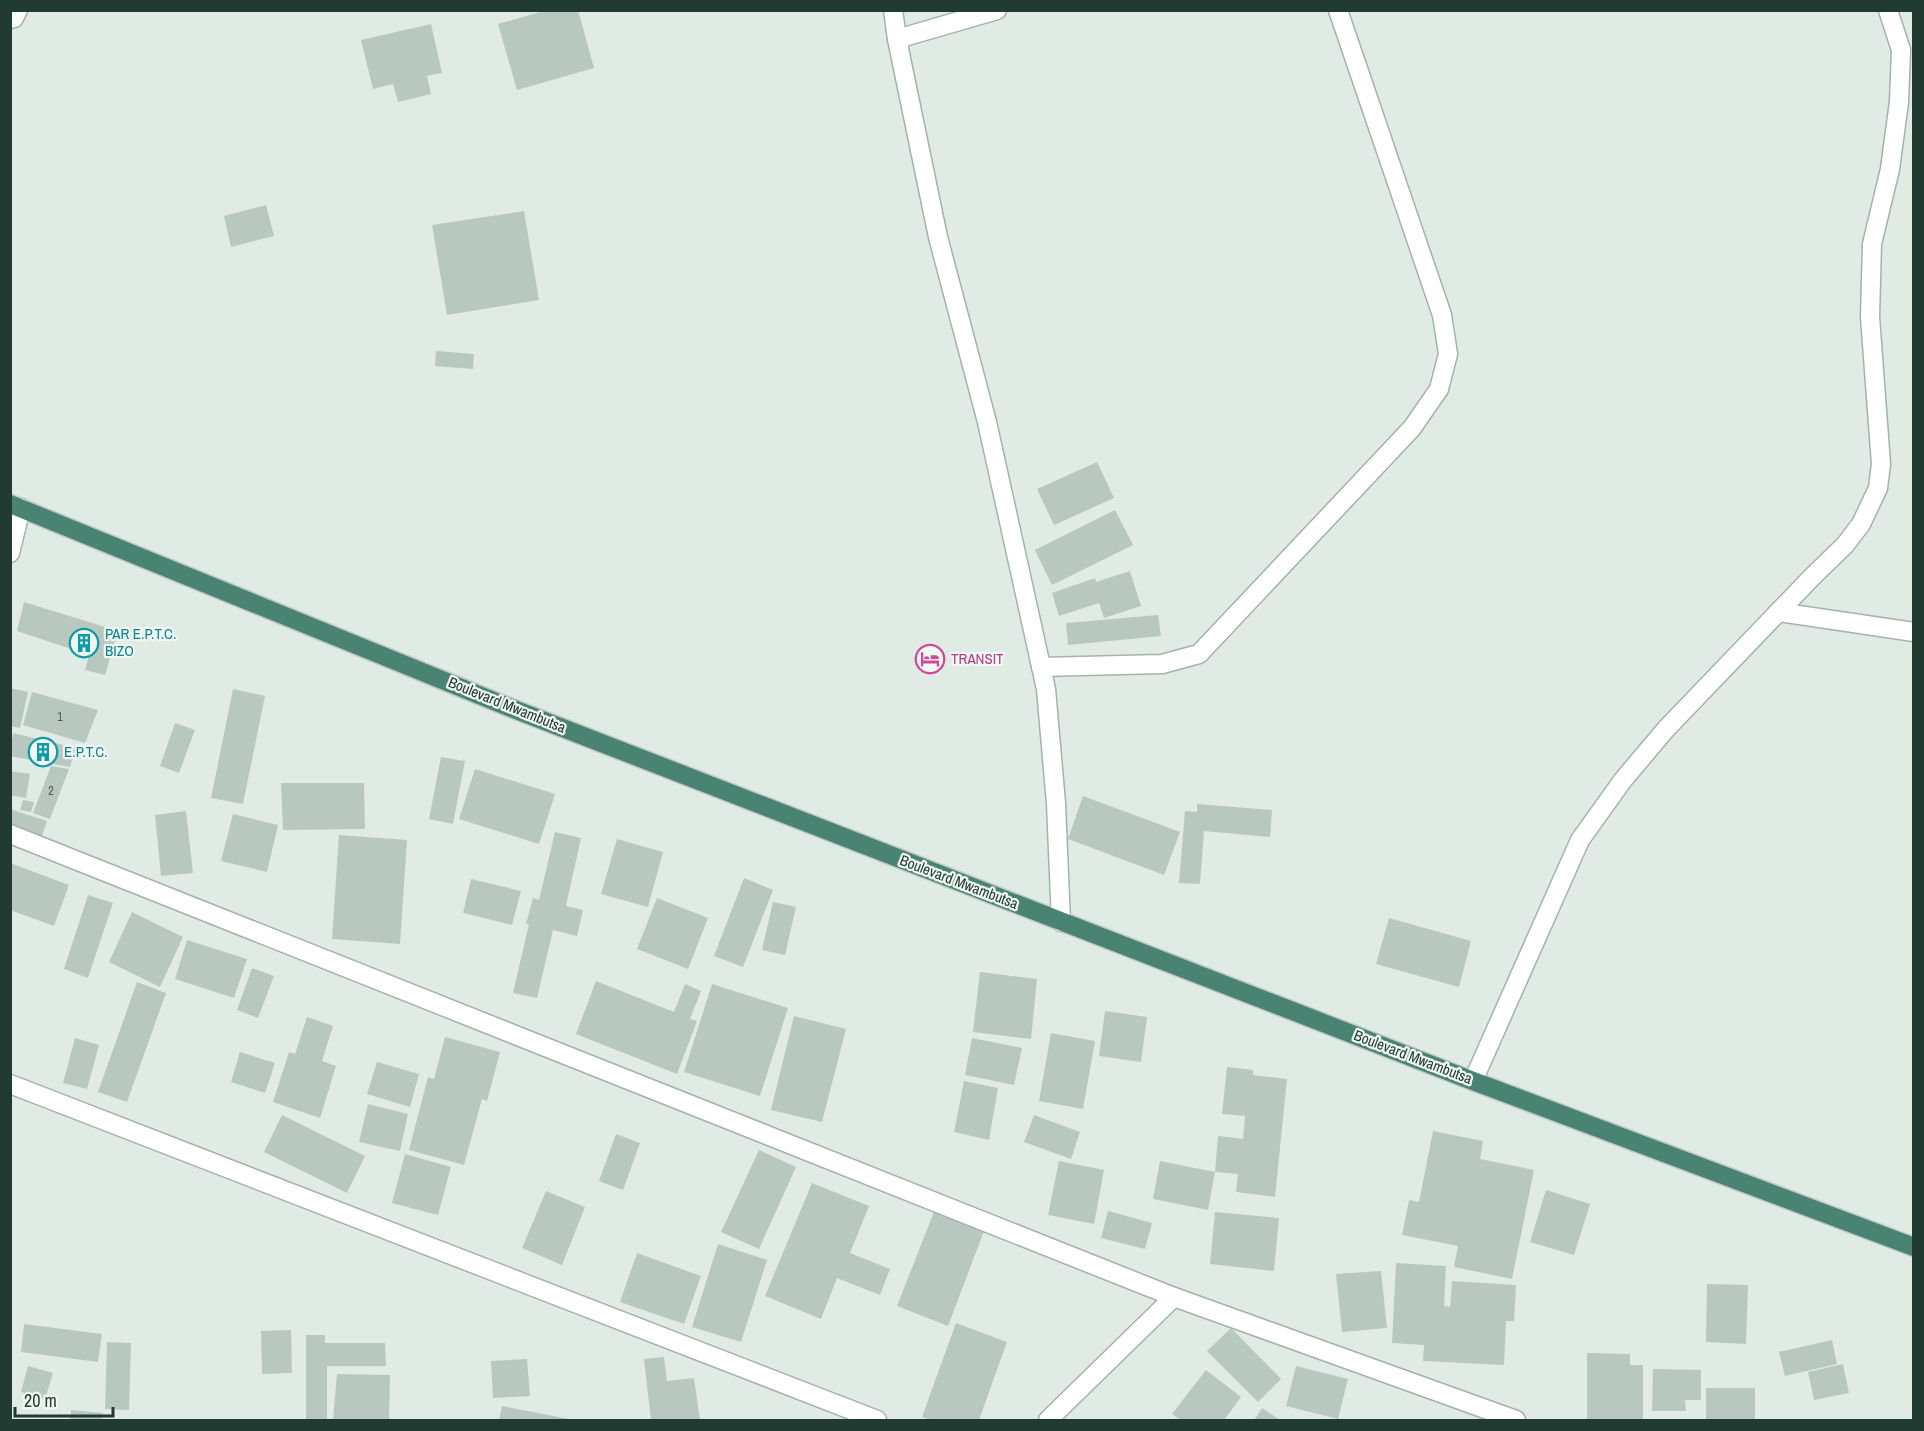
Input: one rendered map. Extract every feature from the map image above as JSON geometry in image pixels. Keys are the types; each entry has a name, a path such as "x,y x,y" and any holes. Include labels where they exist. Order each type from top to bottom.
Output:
{"highway":[{"name":"Boulevard Mwambutsa","path":"16,506 506,706 1473,1081 1914,1247"}],"street":[{"path":"10,19 14,18 18,10"},
{"path":"893,10 938,237 987,422 1046,689 1056,803 1061,922"},
{"path":"897,39 997,10"},
{"path":"1041,667 1162,664 1199,654 1412,428 1438,389 1448,354 1442,315 1338,10"},
{"path":"1473,1081 1580,840 1623,780 1666,729 1845,545 1861,524 1878,488 1881,465 1870,317 1872,244 1890,169 1899,102 1901,50 1888,10"},
{"path":"10,552 16,506"},
{"path":"1778,612 1914,633"},
{"path":"10,834 1471,1413 1516,1420"},
{"path":"10,1084 877,1420"},
{"path":"1048,1420 1174,1297"}],"building":[{"path":"547,10 578,10 594,68 517,90 498,24"},
{"path":"431,24 442,73 427,76 431,94 398,102 393,84 373,89 361,40"},
{"path":"266,205 274,236 231,247 224,216"},
{"path":"524,211 539,300 447,315 432,225"},
{"path":"436,351 474,354 473,369 435,366"},
{"path":"1097,462 1114,498 1054,525 1037,489"},
{"path":"1115,510 1133,545 1052,585 1035,550"},
{"path":"1130,571 1141,606 1104,618 1099,603 1059,616 1052,593 1095,578 1096,582"},
{"name":"PAR E.P.T.C. BIZO","path":"24,602 118,631 105,675 85,670 89,655 17,631"},
{"path":"1158,615 1161,636 1068,645 1066,623"},
{"path":"10,688 28,692 20,728 10,726"},
{"path":"233,689 265,696 243,804 211,798"},
{"path":"32,692 98,710 85,743 23,725"},
{"path":"175,723 195,730 179,773 160,766"},
{"name":"E.P.T.C.","path":"13,733 76,748 70,767 10,756"},
{"path":"441,757 465,761 453,824 429,819"},
{"name":"E.P.T.C.","path":"51,766 69,769 50,819 33,813"},
{"path":"475,769 555,794 539,844 459,819"},
{"name":"E.P.T.C.","path":"10,771 30,774 26,798 10,795"},
{"path":"281,783 364,783 365,829 283,830"},
{"path":"1083,796 1180,832 1164,875 1068,839"},
{"path":"23,800 34,802 31,812 20,810"},
{"path":"1197,804 1272,810 1270,837 1204,831 1200,884 1179,883 1185,811 1197,812"},
{"path":"10,809 47,821 42,836 10,826"},
{"path":"186,811 193,873 161,876 155,815"},
{"path":"233,814 278,825 267,872 221,861"},
{"path":"555,832 581,838 566,906 583,910 577,936 553,930 537,998 513,993 529,924 526,924 533,898 539,900"},
{"path":"339,835 407,840 400,944 332,939"},
{"path":"617,839 663,852 648,907 601,894"},
{"path":"10,863 69,885 54,926 10,910"},
{"path":"744,878 773,890 743,967 714,956"},
{"path":"471,879 521,891 512,925 463,913"},
{"path":"88,895 113,903 88,978 64,969"},
{"path":"657,898 708,918 688,969 637,949"},
{"path":"773,902 796,907 785,955 762,950"},
{"path":"132,912 183,937 160,987 109,962"},
{"path":"1389,918 1471,941 1459,987 1376,964"},
{"path":"187,940 247,959 234,998 175,979"},
{"path":"252,968 274,976 258,1018 237,1010"},
{"path":"980,972 1037,979 1031,1039 973,1032"},
{"path":"596,981 674,1012 685,984 701,991 690,1019 697,1021 677,1074 576,1034"},
{"path":"137,982 166,993 127,1102 98,1092"},
{"path":"712,984 788,1008 760,1096 684,1072"},
{"path":"1105,1011 1147,1017 1141,1062 1099,1056"},
{"path":"794,1016 846,1029 822,1122 771,1110"},
{"path":"307,1017 333,1026 322,1061 336,1066 320,1118 273,1102 289,1052 295,1054"},
{"path":"1051,1033 1095,1041 1083,1109 1039,1101"},
{"path":"445,1037 500,1052 487,1101 482,1099 464,1165 409,1150 428,1077 434,1079"},
{"path":"75,1038 99,1045 87,1089 63,1083"},
{"path":"972,1038 1022,1048 1014,1085 965,1075"},
{"path":"240,1052 275,1063 265,1093 231,1082"},
{"path":"377,1062 419,1074 410,1107 367,1094"},
{"path":"1227,1067 1253,1070 1253,1075 1287,1079 1275,1197 1236,1192 1238,1174 1215,1172 1218,1136 1243,1139 1245,1116 1222,1114"},
{"path":"964,1081 998,1088 989,1140 954,1132"},
{"path":"368,1104 408,1114 400,1151 359,1142"},
{"path":"282,1115 365,1156 347,1193 264,1152"},
{"path":"1034,1115 1080,1132 1071,1159 1024,1142"},
{"path":"1433,1131 1483,1141 1480,1159 1534,1170 1512,1279 1454,1267 1458,1246 1402,1235 1409,1200 1419,1202"},
{"path":"616,1134 640,1143 623,1190 599,1181"},
{"path":"759,1150 796,1167 759,1249 721,1232"},
{"path":"405,1154 451,1167 438,1215 392,1203"},
{"path":"1059,1161 1104,1170 1094,1224 1048,1215"},
{"path":"1160,1161 1215,1172 1208,1210 1153,1199"},
{"path":"812,1183 869,1206 850,1253 890,1269 880,1295 837,1278 821,1319 765,1296"},
{"path":"1546,1190 1590,1204 1574,1255 1530,1242"},
{"path":"546,1191 585,1207 562,1265 522,1248"},
{"path":"1108,1211 1152,1223 1145,1249 1101,1238"},
{"path":"934,1212 984,1231 948,1326 897,1306"},
{"path":"1215,1212 1279,1218 1274,1271 1210,1264"},
{"path":"718,1244 767,1260 741,1342 692,1327"},
{"path":"637,1253 701,1276 684,1324 620,1302"},
{"path":"1396,1263 1446,1266 1444,1306 1450,1307 1452,1281 1516,1285 1514,1321 1506,1321 1504,1365 1423,1361 1424,1345 1392,1343"},
{"path":"1381,1271 1387,1328 1342,1332 1336,1274"},
{"path":"1707,1284 1748,1285 1746,1344 1706,1342"},
{"path":"956,1323 1007,1342 979,1420 932,1420 922,1417"},
{"path":"24,1324 102,1334 98,1362 21,1352"},
{"path":"1231,1328 1281,1379 1258,1402 1207,1351"},
{"path":"291,1330 292,1373 262,1374 261,1331"},
{"path":"306,1335 325,1335 325,1343 385,1343 386,1366 327,1366 327,1420 306,1420"},
{"path":"1832,1340 1837,1364 1785,1376 1779,1352"},
{"path":"107,1342 131,1343 129,1410 105,1409"},
{"path":"1587,1353 1630,1354 1630,1365 1643,1365 1643,1420 1587,1420"},
{"path":"664,1357 667,1381 694,1378 700,1420 651,1420 644,1359"},
{"path":"527,1359 530,1396 493,1398 491,1361"},
{"path":"1843,1364 1849,1393 1814,1400 1808,1372"},
{"path":"28,1366 53,1373 45,1399 21,1392"},
{"path":"1296,1366 1348,1379 1338,1419 1286,1406"},
{"path":"1653,1369 1701,1370 1701,1400 1685,1400 1686,1411 1652,1411"},
{"path":"1206,1370 1241,1397 1224,1420 1181,1420 1172,1414"},
{"path":"337,1374 390,1375 389,1420 333,1420"},
{"path":"1706,1388 1755,1388 1755,1420 1706,1420"},
{"path":"502,1406 569,1419 569,1420 499,1420"},
{"path":"1262,1408 1280,1420 1254,1420"},
{"path":"71,1410 103,1413 102,1420 70,1420"}],"place":[{"name":"PAR E.P.T.C. BIZO","path":"84,643"},
{"name":"TRANSIT","path":"930,659"},
{"name":"E.P.T.C.","path":"43,752"}]}
